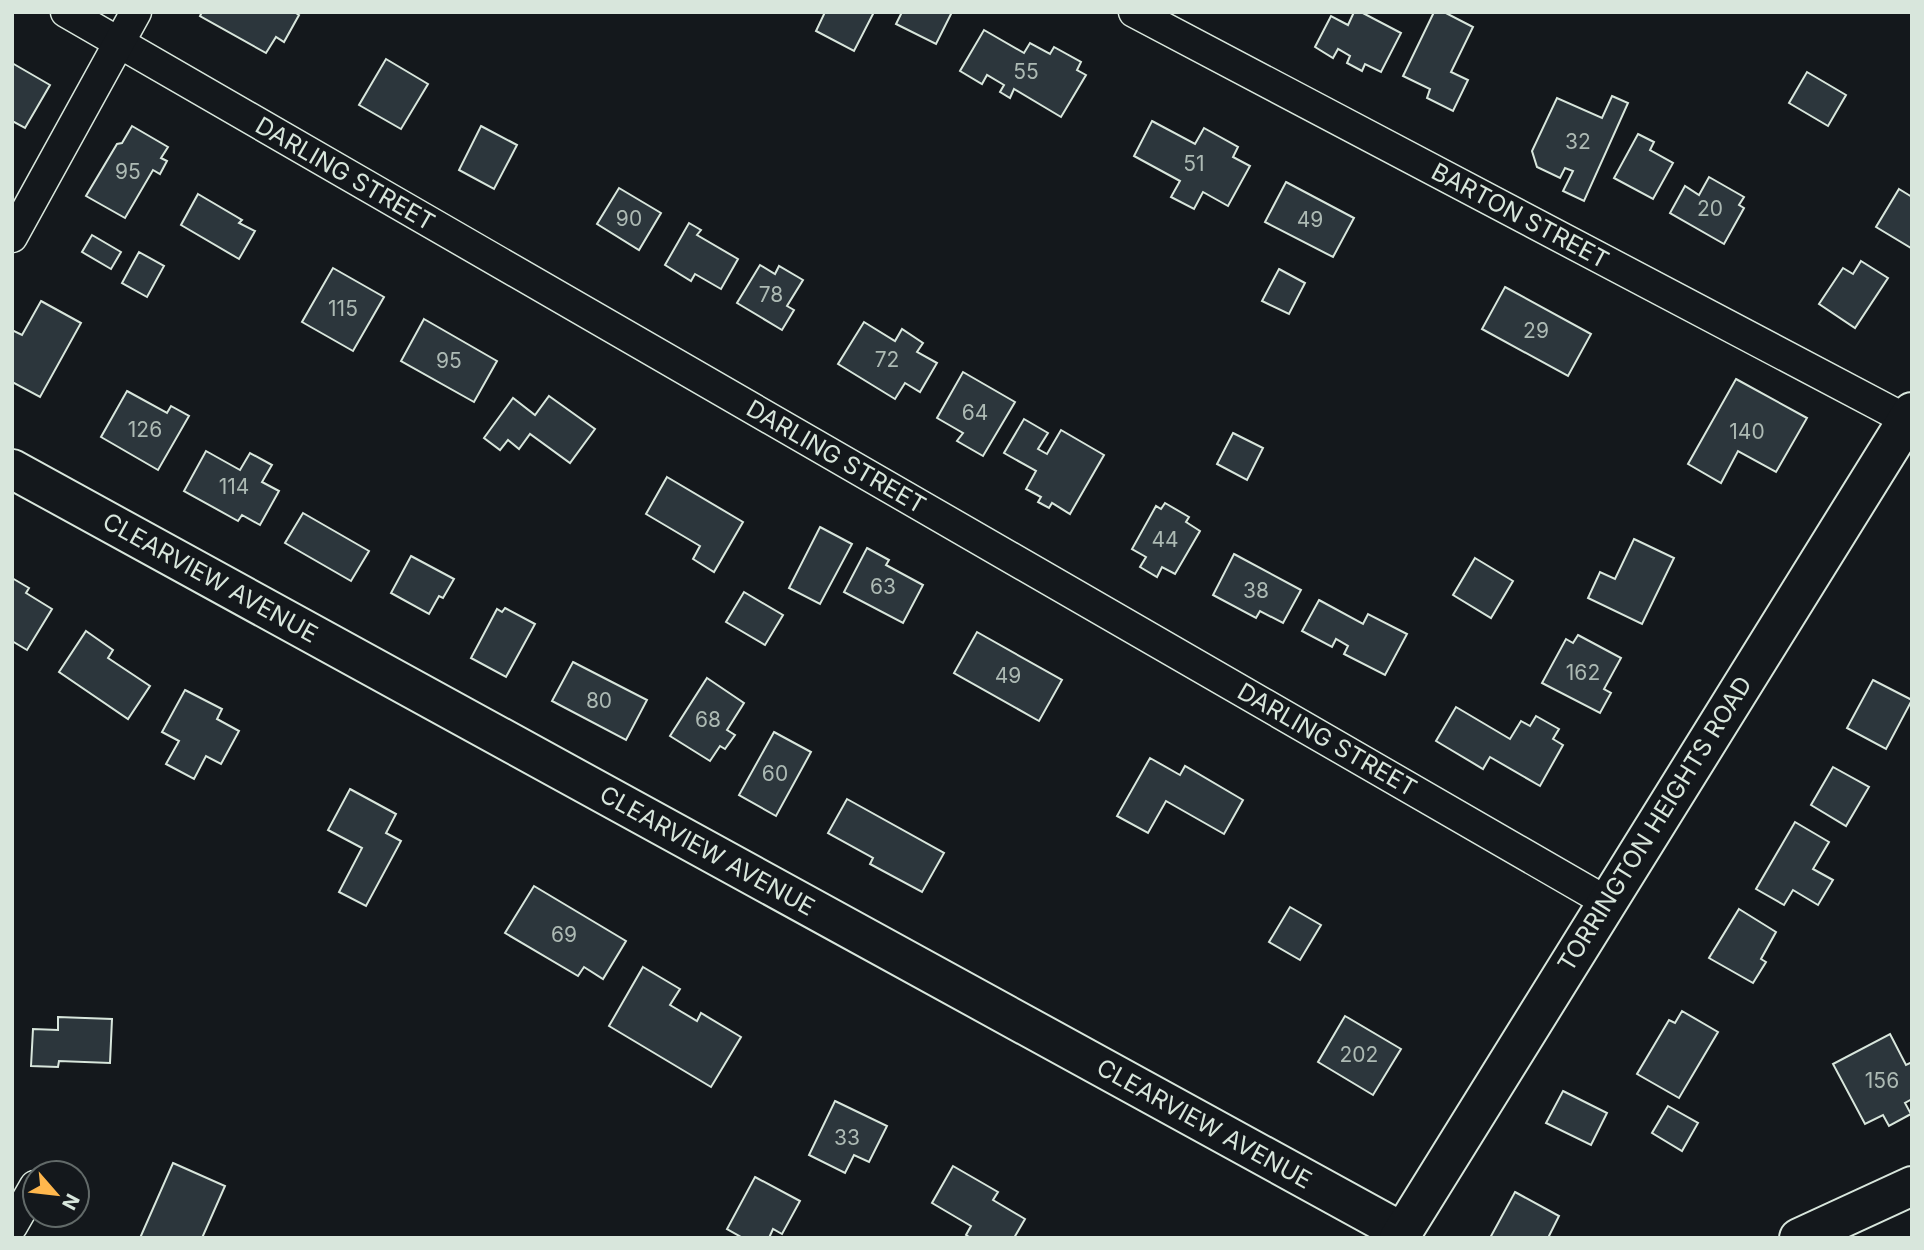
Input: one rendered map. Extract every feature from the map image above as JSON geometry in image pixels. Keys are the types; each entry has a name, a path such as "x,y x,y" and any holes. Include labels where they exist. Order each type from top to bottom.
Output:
{"street":[{"name":"DARLING STREET","path":"65,12 1607,902"},
{"path":"12,237 136,12"},
{"name":"BARTON STREET","path":"1133,12 1909,416"},
{"name":"TORRINGTON HEIGHTS ROAD","path":"1400,1235 1909,416"},
{"name":"CLEARVIEW AVENUE","path":"12,469 1400,1235"},
{"path":"1799,1238 1912,1186"},
{"path":"12,1226 21,1210"}],"building":[{"path":"202,12 294,12 299,15 284,42 276,37 266,53 200,16"},
{"path":"825,12 874,12 854,51 816,31"},
{"path":"902,12 952,12 936,44 896,24"},
{"path":"1354,12 1361,12 1401,33 1381,72 1365,64 1362,71 1347,63 1350,56 1338,49 1333,58 1315,47 1331,16 1348,25"},
{"path":"1434,12 1444,12 1473,27 1451,72 1468,80 1453,111 1427,98 1430,89 1403,76"},
{"path":"984,30 1024,53 1030,43 1050,54 1054,47 1081,62 1077,70 1086,75 1061,117 1014,89 1010,98 1000,92 1004,85 987,75 982,84 960,71"},
{"path":"386,59 428,84 401,129 359,105"},
{"path":"12,63 50,85 25,128 12,121"},
{"path":"1807,72 1846,95 1828,126 1789,103"},
{"path":"1612,96 1628,103 1584,201 1563,191 1573,171 1565,168 1560,178 1537,167 1532,151 1557,98 1602,118"},
{"path":"1152,121 1195,144 1204,128 1238,147 1233,157 1250,166 1228,206 1203,192 1194,209 1171,197 1180,181 1134,156"},
{"path":"132,126 168,147 161,158 167,161 160,174 153,170 125,218 86,196 117,144 122,143"},
{"path":"481,126 517,145 494,189 459,170"},
{"path":"1638,134 1654,142 1650,150 1673,163 1653,199 1614,178"},
{"path":"1709,177 1744,197 1739,205 1744,208 1724,244 1670,213 1685,186 1699,195"},
{"path":"1286,182 1354,218 1333,257 1265,222"},
{"path":"619,188 661,213 639,250 597,224"},
{"path":"1899,189 1912,197 1911,248 1876,227"},
{"path":"198,194 242,220 239,223 255,231 239,259 181,225"},
{"path":"689,223 701,230 697,235 738,259 721,289 695,274 691,281 665,265"},
{"path":"92,235 121,252 111,269 82,252"},
{"path":"139,252 164,266 147,297 122,283"},
{"path":"1861,261 1888,278 1855,328 1819,304 1843,268 1853,274"},
{"path":"760,265 775,274 779,266 803,280 787,306 794,310 782,330 737,303"},
{"path":"333,268 384,297 353,351 302,322"},
{"path":"1279,269 1305,283 1289,314 1262,301"},
{"path":"1505,287 1591,334 1568,376 1482,329"},
{"path":"41,301 81,323 40,397 12,382 12,330 22,335"},
{"path":"424,319 497,361 474,402 401,361"},
{"path":"864,322 895,341 902,329 923,343 917,352 937,363 920,392 905,383 895,399 838,364"},
{"path":"963,372 1015,402 983,456 957,441 963,433 937,418"},
{"path":"1736,379 1807,418 1776,472 1738,451 1721,483 1688,464"},
{"path":"127,391 167,413 171,406 189,416 158,470 101,437"},
{"path":"549,396 595,429 570,463 530,434 519,449 508,440 500,450 484,438 513,398 535,415"},
{"path":"1024,419 1048,433 1038,449 1047,454 1061,430 1104,455 1070,514 1052,503 1049,508 1038,502 1041,497 1026,489 1036,471 1004,453"},
{"path":"1233,433 1263,448 1247,480 1217,464"},
{"path":"206,451 240,470 250,453 272,465 262,482 279,491 260,525 242,515 238,521 184,491"},
{"path":"667,477 743,522 714,572 693,559 700,546 646,514"},
{"path":"1165,503 1189,517 1186,522 1200,531 1175,574 1162,567 1157,577 1140,567 1146,557 1132,549 1156,506 1161,509"},
{"path":"303,513 369,551 351,581 285,543"},
{"path":"820,527 852,544 820,604 789,588"},
{"path":"1634,539 1674,558 1642,624 1588,598 1600,572 1615,579"},
{"path":"867,548 889,560 886,565 923,585 903,623 844,592"},
{"path":"1234,554 1301,590 1283,623 1260,611 1256,618 1213,595"},
{"path":"411,556 454,579 443,598 439,596 429,614 391,593"},
{"path":"1475,558 1513,581 1491,618 1453,595"},
{"path":"12,578 29,588 26,593 52,609 27,650 12,641"},
{"path":"744,592 783,615 765,645 726,622"},
{"path":"1319,600 1363,624 1368,614 1407,634 1385,675 1344,654 1348,646 1336,639 1332,647 1302,631"},
{"path":"505,608 535,624 506,677 471,658 497,609 502,612"},
{"path":"86,631 113,650 108,658 150,686 128,719 59,672"},
{"path":"977,632 1062,680 1039,721 954,673"},
{"path":"1578,635 1621,658 1604,689 1611,693 1600,713 1542,683 1566,639 1573,643"},
{"path":"573,662 647,700 626,740 552,701"},
{"path":"707,678 744,703 727,730 735,735 725,749 720,746 710,761 670,736"},
{"path":"1873,680 1912,700 1886,749 1847,728"},
{"path":"185,690 222,709 217,719 239,731 221,764 206,756 194,779 166,764 179,741 162,732"},
{"path":"1456,707 1510,739 1521,721 1530,726 1536,716 1559,729 1553,739 1563,745 1540,786 1490,757 1483,769 1436,741"},
{"path":"774,732 811,752 776,816 739,795"},
{"path":"1150,758 1180,775 1185,766 1243,800 1224,834 1166,801 1148,833 1117,816"},
{"path":"1833,767 1869,787 1846,826 1811,805"},
{"path":"350,789 396,814 386,833 401,841 366,906 339,892 362,848 328,830"},
{"path":"847,799 944,853 922,892 870,864 873,858 828,833"},
{"path":"1795,822 1829,842 1813,869 1833,880 1818,905 1793,890 1784,905 1756,889"},
{"path":"534,886 626,941 603,979 584,967 578,976 505,933"},
{"path":"1290,907 1321,925 1300,960 1269,942"},
{"path":"1739,909 1776,932 1761,959 1766,962 1753,983 1709,958"},
{"path":"643,967 680,989 670,1005 697,1021 701,1013 741,1037 711,1087 609,1026"},
{"path":"1682,1011 1718,1032 1679,1098 1637,1074 1669,1020 1675,1023"},
{"path":"1345,1016 1401,1049 1373,1095 1318,1062"},
{"path":"58,1017 112,1019 110,1063 59,1061 58,1067 31,1066 33,1029 58,1030"},
{"path":"1890,1034 1906,1065 1912,1062 1912,1099 1905,1103 1911,1114 1889,1126 1883,1115 1865,1124 1833,1064"},
{"path":"1563,1091 1607,1113 1591,1145 1546,1123"},
{"path":"835,1101 887,1126 869,1162 854,1155 845,1173 809,1155"},
{"path":"1668,1106 1698,1123 1682,1151 1652,1133"},
{"path":"173,1163 225,1186 202,1238 140,1238"},
{"path":"953,1166 998,1192 993,1200 1025,1219 1014,1238 971,1238 966,1235 971,1226 932,1203"},
{"path":"755,1177 800,1201 782,1234 773,1229 769,1238 743,1238 727,1229"},
{"path":"1515,1192 1559,1216 1548,1238 1490,1238"}]}
